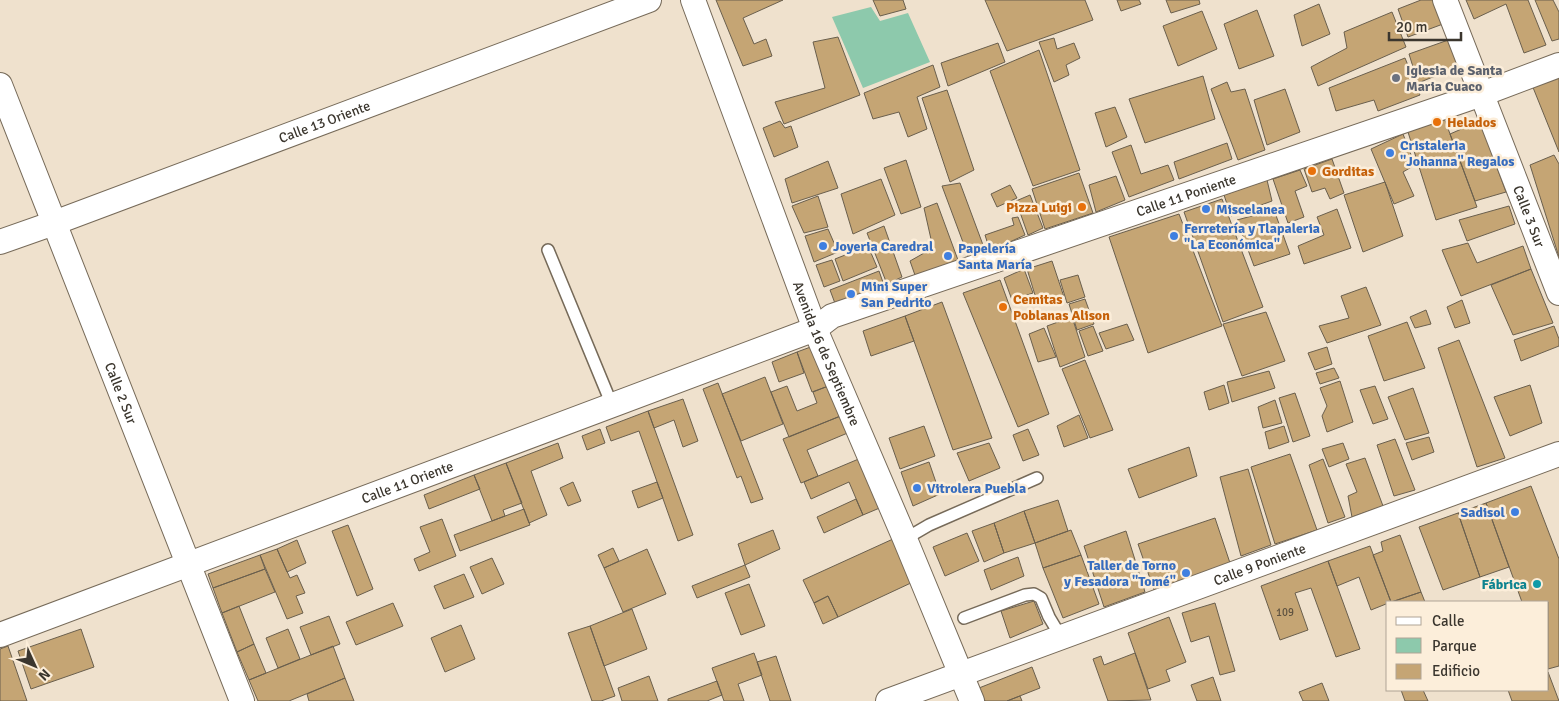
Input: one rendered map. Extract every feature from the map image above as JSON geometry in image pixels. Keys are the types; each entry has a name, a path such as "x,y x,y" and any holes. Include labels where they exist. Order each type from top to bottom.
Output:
{"street":[{"name":"Calle 13 Oriente","path":"0,242 649,0"},
{"name":"Avenida 16 de Septiembre","path":"693,0 815,330 972,701"},
{"name":"Calle 3 Sur","path":"1446,0 1559,293"},
{"name":"Calle 11 Poniente","path":"815,330 832,316 1482,94 1559,64"},
{"name":"Calle 2 Sur","path":"0,85 242,701"},
{"name":"Calle 11 Oriente","path":"0,635 815,330"},
{"name":"Calle 9 Poniente","path":"888,701 1559,454"}],"lane":[{"path":"548,250 612,405"},
{"path":"905,539 929,525 1037,478"},
{"path":"964,618 1026,595 1034,594 1041,598 1049,617 1061,637"}],"green space":[{"path":"871,7 880,21 908,13 930,62 863,88 832,17"}],"building":[{"path":"716,0 783,0 743,18 754,44 766,39 772,56 743,66"},
{"path":"873,0 903,0 906,9 880,16"},
{"path":"985,0 1085,0 1093,20 1007,51"},
{"path":"1117,0 1139,0 1141,4 1121,11"},
{"path":"1166,0 1199,0 1200,4 1171,13"},
{"path":"1421,0 1435,0 1443,24 1408,37 1398,9"},
{"path":"1466,0 1528,0 1546,45 1524,53 1506,4 1474,19"},
{"path":"1535,0 1553,0 1559,12 1559,39 1552,41"},
{"path":"1319,4 1330,34 1302,46 1294,15"},
{"path":"1257,10 1274,56 1239,69 1224,24"},
{"path":"1202,11 1217,49 1178,66 1163,26"},
{"path":"1392,12 1406,47 1318,86 1311,67 1347,48 1344,32"},
{"path":"838,37 860,95 784,124 775,102 825,88 813,42"},
{"path":"1054,38 1057,49 1074,43 1080,58 1066,65 1069,75 1054,82 1039,42"},
{"path":"1451,39 1460,66 1418,83 1409,54"},
{"path":"998,43 1005,62 948,86 941,63"},
{"path":"1039,50 1080,170 1033,186 990,71"},
{"path":"1405,58 1420,95 1378,111 1374,100 1336,111 1329,88"},
{"path":"933,65 940,87 917,97 927,129 908,137 899,112 873,119 864,93"},
{"path":"1559,75 1559,152 1532,85"},
{"path":"1203,76 1215,119 1145,143 1129,99"},
{"path":"1227,82 1231,92 1245,89 1265,150 1238,160 1211,89"},
{"path":"1285,89 1300,132 1267,145 1254,100"},
{"path":"947,90 974,170 950,182 922,98"},
{"path":"1115,107 1127,137 1106,147 1095,113"},
{"path":"1443,115 1477,207 1436,220 1407,129"},
{"path":"780,121 785,128 791,126 798,147 774,157 763,128"},
{"path":"1480,121 1506,192 1475,201 1450,134"},
{"path":"1403,134 1415,165 1403,172 1414,196 1394,204 1371,149"},
{"path":"1227,143 1232,159 1179,179 1174,162"},
{"path":"1131,145 1141,174 1168,165 1174,180 1129,197 1112,152"},
{"path":"1554,155 1559,164 1559,257 1530,165"},
{"path":"1332,159 1344,193 1330,199 1325,188 1312,192 1304,169"},
{"path":"906,160 921,207 901,214 884,168"},
{"path":"828,161 838,188 792,203 785,179"},
{"path":"1300,170 1307,186 1295,191 1304,217 1288,223 1273,179"},
{"path":"1079,173 1093,213 1045,229 1032,189"},
{"path":"1116,176 1125,200 1096,212 1089,185"},
{"path":"881,179 895,215 853,234 841,194"},
{"path":"1267,180 1272,201 1231,216 1224,195"},
{"path":"1385,182 1403,236 1363,252 1344,195"},
{"path":"960,183 986,253 970,261 942,186"},
{"path":"1010,185 1017,198 997,207 991,194"},
{"path":"1030,195 1043,228 1028,235 1016,201"},
{"path":"818,196 828,227 804,233 792,206"},
{"path":"1222,199 1263,307 1223,322 1184,212"},
{"path":"937,203 958,260 916,278 910,261 933,248 924,208"},
{"path":"1509,206 1515,224 1467,241 1459,220"},
{"path":"1337,209 1351,248 1304,264 1298,246 1324,235 1317,217"},
{"path":"1274,210 1290,254 1254,266 1237,220"},
{"path":"1179,214 1222,326 1148,353 1109,237"},
{"path":"1018,217 1025,235 990,251 985,235 1014,225 1012,218"},
{"path":"884,226 902,277 887,284 867,233"},
{"path":"828,229 838,252 814,262 805,236"},
{"path":"1468,243 1477,263 1523,246 1531,269 1461,296 1442,250"},
{"path":"868,246 877,267 843,281 835,259"},
{"path":"832,260 840,281 824,287 816,265"},
{"path":"1052,261 1064,297 1038,305 1027,269"},
{"path":"1024,269 1033,293 1012,300 1004,278"},
{"path":"1531,269 1553,323 1513,335 1491,285"},
{"path":"879,271 885,288 836,306 830,290"},
{"path":"1078,275 1085,297 1067,303 1060,280"},
{"path":"1000,280 1049,414 1018,427 963,293"},
{"path":"1366,287 1381,325 1327,343 1319,326 1349,318 1341,296"},
{"path":"1085,299 1094,324 1077,330 1069,304"},
{"path":"1462,300 1470,323 1455,328 1447,307"},
{"path":"942,302 992,438 953,450 905,316"},
{"path":"1426,310 1431,324 1415,328 1410,317"},
{"path":"1266,312 1285,361 1242,376 1223,324"},
{"path":"905,316 914,341 871,356 863,331"},
{"path":"1072,317 1085,357 1060,367 1047,326"},
{"path":"1407,322 1425,368 1384,381 1368,336"},
{"path":"1127,324 1134,340 1106,349 1099,333"},
{"path":"1093,326 1103,351 1088,356 1079,331"},
{"path":"1554,326 1559,339 1559,346 1521,361 1514,340"},
{"path":"1044,328 1056,357 1038,362 1029,334"},
{"path":"1459,340 1505,458 1477,467 1438,348"},
{"path":"816,345 831,385 812,392 797,352"},
{"path":"1327,347 1332,364 1315,370 1308,353"},
{"path":"797,352 804,373 779,382 772,362"},
{"path":"1085,360 1113,430 1090,438 1062,369"},
{"path":"1334,368 1339,378 1320,384 1316,373"},
{"path":"1269,371 1275,388 1232,402 1227,382"},
{"path":"765,377 783,424 741,441 722,394"},
{"path":"1340,381 1353,422 1327,432 1322,416 1327,406 1320,388"},
{"path":"718,383 763,499 751,503 741,476 737,478 703,389"},
{"path":"831,385 843,415 789,437 771,392 787,386 797,411 817,403 813,392"},
{"path":"1224,385 1229,403 1209,410 1204,392"},
{"path":"1530,385 1542,423 1510,436 1494,397"},
{"path":"1375,386 1388,419 1373,424 1360,390"},
{"path":"1413,388 1429,433 1405,440 1388,397"},
{"path":"1295,393 1310,436 1293,442 1279,398"},
{"path":"683,399 698,441 683,447 674,420 654,428 648,411"},
{"path":"1275,400 1282,423 1263,428 1258,407"},
{"path":"648,411 693,535 678,541 639,431 611,441 606,427"},
{"path":"843,415 850,432 807,450 818,476 801,483 783,439"},
{"path":"1079,415 1088,438 1064,447 1057,426"},
{"path":"924,426 935,456 900,469 889,438"},
{"path":"1284,426 1289,442 1269,449 1265,432"},
{"path":"600,429 605,443 587,450 582,436"},
{"path":"1028,429 1039,455 1023,461 1013,435"},
{"path":"1429,437 1434,452 1412,460 1406,443"},
{"path":"1395,439 1415,490 1394,496 1377,445"},
{"path":"558,443 563,458 531,471 547,515 529,523 506,463"},
{"path":"989,443 1000,468 969,481 957,453"},
{"path":"1343,443 1349,459 1329,467 1322,449"},
{"path":"1189,447 1197,476 1139,498 1128,469"},
{"path":"1290,454 1317,530 1275,544 1251,467"},
{"path":"861,458 882,507 863,515 849,482 811,499 804,482"},
{"path":"1365,458 1383,506 1352,517 1348,496 1357,492 1346,464"},
{"path":"1323,459 1345,517 1328,523 1309,465"},
{"path":"929,462 940,494 913,506 901,472"},
{"path":"506,463 522,503 503,510 505,516 492,521 474,475"},
{"path":"1248,469 1271,545 1241,556 1220,477"},
{"path":"474,475 480,489 429,509 424,495"},
{"path":"573,482 581,501 568,506 560,488"},
{"path":"657,482 663,498 638,508 632,491"},
{"name":"Fábrica","path":"1531,486 1559,559 1559,666 1549,669 1549,601 1522,601 1486,503"},
{"path":"856,499 863,515 824,533 817,517"},
{"path":"1058,500 1068,531 1035,543 1024,511"},
{"path":"1486,503 1509,567 1480,577 1458,513"},
{"path":"524,509 530,525 460,551 454,535"},
{"path":"1024,511 1035,543 1004,553 994,523"},
{"path":"1458,513 1480,577 1443,590 1419,527"},
{"path":"1215,518 1230,563 1154,590 1138,544"},
{"path":"442,519 456,556 419,571 414,559 430,552 420,527"},
{"path":"994,523 1004,553 984,562 972,531"},
{"path":"348,525 373,589 357,596 332,531"},
{"path":"773,530 780,549 745,565 738,544"},
{"path":"1071,530 1081,555 1043,568 1035,543"},
{"path":"1126,531 1145,592 1104,607 1084,546"},
{"path":"967,533 979,561 945,576 933,547"},
{"path":"1400,535 1421,592 1391,601 1373,555 1383,551 1381,542"},
{"path":"893,539 913,582 838,617 828,596 814,603 803,580"},
{"path":"297,540 306,563 287,572 277,549"},
{"path":"1370,546 1391,601 1386,601 1386,604 1371,610 1359,577 1337,586 1328,561"},
{"path":"613,548 619,561 604,568 598,555"},
{"path":"277,549 290,578 297,575 305,593 296,596 303,613 287,619 260,555"},
{"path":"647,549 666,594 623,612 604,568"},
{"path":"260,555 265,569 213,588 208,574"},
{"path":"1081,555 1099,604 1063,618 1043,568"},
{"path":"1018,557 1024,576 991,590 984,570"},
{"path":"492,558 504,584 482,594 470,567"},
{"path":"1328,561 1360,649 1336,657 1311,588 1295,593 1308,630 1280,640 1261,586"},
{"path":"745,565 750,577 697,598 692,586"},
{"path":"265,569 275,592 222,613 213,588"},
{"path":"464,574 474,597 444,609 434,586"},
{"path":"749,584 765,626 741,635 725,593"},
{"path":"1421,592 1425,601 1395,601"},
{"path":"828,596 838,617 823,624 814,603"},
{"path":"1034,601 1043,624 1010,638 1001,611"},
{"path":"393,603 403,626 356,645 346,622"},
{"path":"1215,603 1235,671 1220,675 1209,636 1191,642 1182,613"},
{"path":"239,606 254,644 237,652 222,613"},
{"path":"632,609 647,649 604,666 590,626"},
{"path":"329,616 340,644 311,655 300,627"},
{"path":"1169,617 1186,662 1166,670 1170,681 1148,689 1128,633"},
{"path":"461,625 475,659 445,672 431,638"},
{"path":"590,626 615,696 601,701 592,701 568,633"},
{"path":"81,629 94,667 31,689 18,651"},
{"path":"288,629 300,659 278,668 266,638"},
{"path":"254,644 266,673 249,680 237,652"},
{"path":"8,646 27,701 0,701 0,649"},
{"path":"333,646 345,678 289,701 258,701 249,680"},
{"path":"754,653 762,675 738,684 744,701 724,701 712,668"},
{"path":"1135,653 1151,700 1108,701 1093,659 1101,656 1104,665"},
{"path":"776,656 791,701 770,701 757,662"},
{"path":"1032,667 1040,688 1007,701 985,701 979,688"},
{"path":"1549,675 1559,701 1512,701 1508,691 1549,691"},
{"path":"649,676 658,701 622,701 618,688"},
{"path":"1213,677 1221,701 1197,701 1191,685"},
{"path":"345,678 354,701 309,701 307,694"},
{"path":"717,681 722,695 707,701 668,701 668,699"},
{"path":"1322,683 1329,701 1303,701 1299,692"},
{"path":"1401,691 1423,691 1428,701 1405,701"},
{"path":"1020,696 1022,701 1007,701"}],"place":[{"name":"Iglesia de Santa Maria Cuaco","path":"1396,78"},
{"name":"Helados","path":"1437,122"},
{"name":"Cristaleria \"Johanna\" Regalos","path":"1390,153"},
{"name":"Gorditas","path":"1312,171"},
{"name":"Pizza Luigi","path":"1082,207"},
{"name":"Miscelanea","path":"1206,209"},
{"name":"Ferretería y Tlapaleria \"La Económica\"","path":"1174,236"},
{"name":"Joyeria Caredral","path":"823,246"},
{"name":"Papelería Santa María","path":"948,256"},
{"name":"Mini Super San Pedrito","path":"851,294"},
{"name":"Cemitas Poblanas Alison","path":"1003,307"},
{"name":"Vitrolera Puebla","path":"917,488"},
{"name":"Sadisol","path":"1515,512"},
{"name":"Taller de Torno y Fesadora \"Tomé\"","path":"1186,573"},
{"name":"Fábrica","path":"1537,584"}]}
